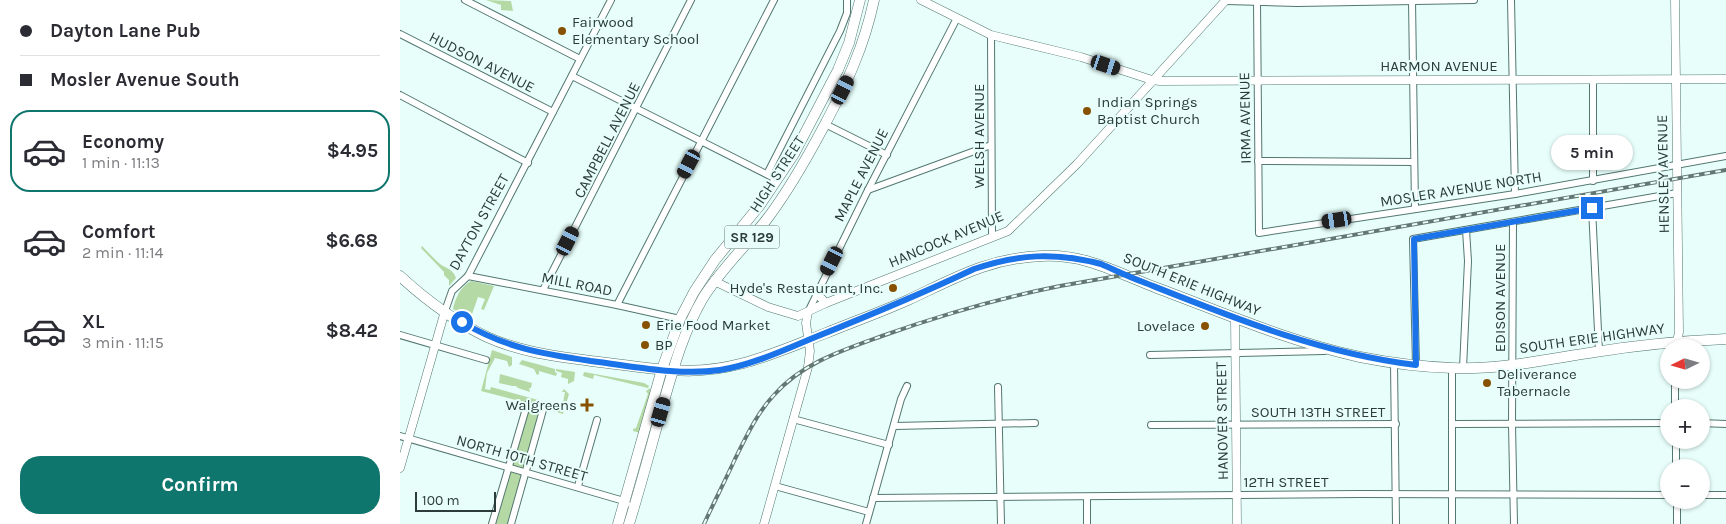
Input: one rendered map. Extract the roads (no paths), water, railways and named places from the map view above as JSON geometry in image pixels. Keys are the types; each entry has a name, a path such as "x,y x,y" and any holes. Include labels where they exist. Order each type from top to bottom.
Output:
{"main road":[{"name":"HIGH STREET","path":"629,524 680,319 694,292 715,260 760,205 794,154 838,70 849,43 860,0"},
{"name":"HIGH STREET","path":"618,524 668,370 679,351 691,321 714,281 777,206 805,162 851,74 863,45 874,0"},
{"name":"SOUTH ERIE HIGHWAY","path":"400,276 444,312 487,336 528,350 558,356 668,370 701,371 731,367 808,340 897,305 974,269 1003,261 1031,257 1072,257 1101,264 1280,335 1335,351 1394,362 1463,368 1512,364 1599,351 1660,346"},
{"name":"SOUTH ERIE HIGHWAY","path":"1710,341 1726,339"}],"street":[{"path":"465,0 580,59"},
{"name":"DAYTON STREET","path":"400,468 444,312 452,291 468,276 611,0"},
{"name":"CAMPBELL AVENUE","path":"543,290 691,0"},
{"path":"617,305 774,0"},
{"name":"HIGH STREET","path":"766,174 840,31 847,12 847,0"},
{"name":"HARMON AVENUE","path":"921,0 991,35 1075,56 1152,80 1726,79"},
{"path":"1226,0 1257,2 1474,0"},
{"name":"HANCOCK AVENUE","path":"714,281 768,306 793,316 798,316 826,302 1008,231 1070,170 1226,0"},
{"path":"1412,0 1415,208"},
{"path":"1511,0 1515,194"},
{"name":"HENSLEY AVENUE","path":"1675,0 1677,339"},
{"name":"IRMA AVENUE","path":"1257,2 1259,233"},
{"name":"MAPLE AVENUE","path":"764,524 808,367 810,351 806,323 808,312 868,190 957,18"},
{"name":"HUDSON AVENUE","path":"400,34 553,112"},
{"name":"WELSH AVENUE","path":"991,35 992,237"},
{"path":"572,76 778,180"},
{"path":"1593,80 1593,181"},
{"path":"400,96 528,163"},
{"path":"825,124 887,155"},
{"path":"868,190 991,145"},
{"name":"MOSLER AVENUE NORTH","path":"1259,233 1515,194 1726,156"},
{"path":"1258,161 1414,162"},
{"path":"1416,365 1414,239 1677,193"},
{"path":"1592,208 1599,351"},
{"name":"EDISON AVENUE","path":"1513,222 1512,424 1514,524"},
{"path":"1463,368 1468,261 1466,230"},
{"name":"MILL ROAD","path":"468,276 680,319"},
{"path":"816,293 826,302"},
{"name":"HANOVER STREET","path":"1235,318 1237,524"},
{"path":"400,335 486,360"},
{"path":"1150,355 1335,351"},
{"path":"1394,362 1396,524"},
{"path":"1452,368 1452,524"},
{"path":"866,524 901,399 907,386"},
{"path":"998,387 1001,524"},
{"path":"492,524 527,405 543,410 511,524"},
{"path":"578,486 597,420"},
{"path":"793,420 889,445"},
{"path":"894,426 1035,423"},
{"path":"1453,424 1660,423"},
{"path":"1710,423 1726,424"},
{"name":"SOUTH 13TH STREET","path":"1151,425 1396,424"},
{"name":"NORTH 10TH STREET","path":"400,436 578,486 624,501 634,510"},
{"path":"776,486 869,512"},
{"name":"12TH STREET","path":"873,498 1396,494 1660,495"},
{"path":"1710,495 1726,495"},
{"path":"1087,497 1087,524"},
{"path":"1677,509 1677,524"}],"railway":[{"path":"704,524 752,426 768,402 785,384 797,374 824,359 904,328 948,314 1060,286 1726,170"}],"place":[{"name":"Fairwood Elementary School","path":"562,31"},
{"name":"Indian Springs Baptist Church","path":"1087,111"},
{"name":"Hyde's Restaurant, Inc.","path":"893,288"},
{"name":"Erie Food Market","path":"646,325"},
{"name":"Lovelace","path":"1205,326"},
{"name":"BP","path":"645,345"},
{"name":"Deliverance Tabernacle","path":"1487,383"},
{"name":"Walgreens","path":"587,405"}]}
